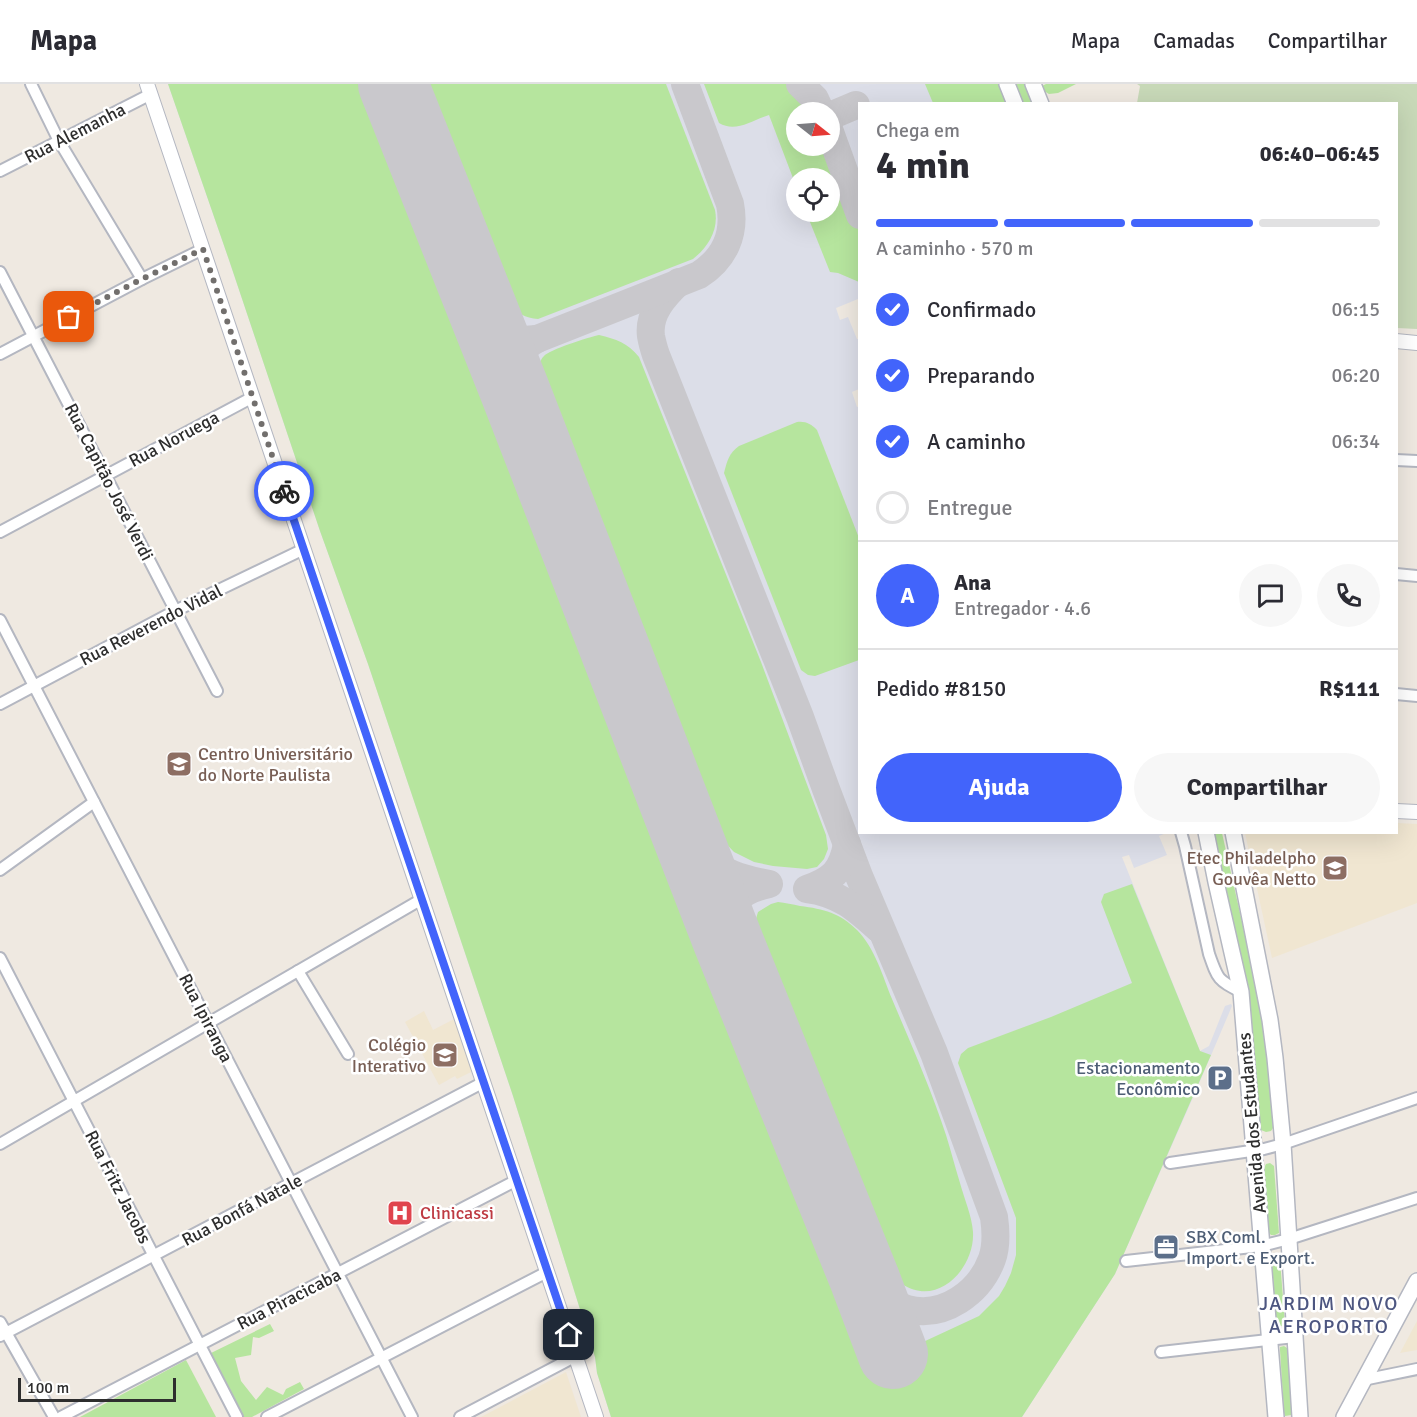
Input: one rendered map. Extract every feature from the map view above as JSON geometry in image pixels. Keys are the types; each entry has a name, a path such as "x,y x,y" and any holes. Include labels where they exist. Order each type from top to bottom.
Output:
{"main road":[{"path":"1007,84 1015,102"},
{"path":"1033,84 1040,102"},
{"name":"Avenida dos Estudantes","path":"1206,834 1241,992 1276,1417"},
{"name":"Avenida dos Estudantes","path":"1233,834 1270,1020 1283,1144 1300,1417"},
{"path":"1350,1413 1363,1380 1417,1281"}],"street":[{"path":"31,84 59,141 142,279"},
{"path":"149,89 596,1417"},
{"name":"Rua Alemanha","path":"0,171 59,141 149,89"},
{"path":"0,354 203,249"},
{"name":"Rua Capitão José Verdi","path":"0,272 217,692"},
{"path":"1398,341 1417,343"},
{"name":"Rua Noruega","path":"0,532 253,397"},
{"path":"1398,460 1417,461"},
{"name":"Rua Reverendo Vidal","path":"0,704 176,611 304,549"},
{"path":"1398,574 1417,576"},
{"name":"Rua Ipiranga","path":"0,620 412,1417"},
{"path":"1398,694 1417,696"},
{"path":"0,870 94,802"},
{"path":"1398,811 1417,812"},
{"path":"1182,834 1214,968 1219,979 1241,992"},
{"path":"0,1144 422,899"},
{"name":"Rua Fritz Jacobs","path":"0,958 237,1417"},
{"path":"298,971 348,1054"},
{"name":"Rua Bonfá Natale","path":"3,1335 484,1082"},
{"path":"1170,1163 1255,1151 1283,1144 1417,1098"},
{"name":"Rua Piracicaba","path":"60,1417 517,1180"},
{"path":"1126,1261 1261,1246 1417,1198"},
{"path":"267,1417 547,1272"},
{"path":"0,1322 3,1335 54,1417"},
{"path":"1161,1353 1295,1337"},
{"path":"460,1417 576,1356"},
{"path":"1363,1380 1417,1370"}],"shaded area":[{"path":"168,84 1001,84 1009,102 858,102 858,299 836,308 840,320 848,317 858,339 858,389 852,392 858,407 858,834 1164,834 1159,836 1167,855 1134,868 1129,855 1122,857 1200,1051 1209,1046 1225,1006 1231,1004 1232,1006 1115,1274 1022,1417 611,1417 597,1373 595,1357 513,1096 368,664 320,531"},
{"name":"Etec Philadelpho Gouvêa Netto","path":"1398,823 1417,824 1417,903 1272,958 1245,834 1398,834"},
{"name":"Colégio Interativo","path":"424,1011 433,1030 456,1018 473,1068 471,1072 457,1079 455,1076 439,1085 405,1022"},
{"path":"1417,1321 1417,1350 1400,1353"},
{"path":"566,1372 581,1417 481,1417"}],"green space":[{"path":"168,84 363,84 597,674 683,906 868,1363 875,1366 907,1353 908,1349 979,1316 999,1296 1005,1286 1016,1255 1016,1218 958,1063 961,1054 968,1048 1132,983 1101,902 1104,894 1132,884 1200,1051 1211,1055 1115,1274 1022,1417 611,1417 597,1373 595,1357 513,1096 368,664 320,531"},
{"path":"419,84 666,84 715,210 714,231 711,238 693,259 538,319 529,318 508,304"},
{"path":"704,84 787,84 800,92 807,102 786,102 786,156 831,156 835,168 789,168 769,115 744,125 725,126 719,123"},
{"path":"925,84 1001,84 1009,102 933,102"},
{"path":"1012,84 1025,84 1033,102 1019,102"},
{"path":"1076,84 1058,93 1049,94 1042,86"},
{"path":"1137,84 1417,84 1417,329 1398,328 1398,102 1137,102 1140,86"},
{"path":"840,181 858,228 858,282 830,272 810,222 840,222"},
{"path":"599,335 621,342 639,357 761,662 826,835 828,849 824,859 817,867 807,869 754,862 734,852 713,830 655,671 538,379 539,364 547,353"},
{"path":"797,422 808,423 817,430 858,535 858,660 815,676 808,675 801,670 724,473 729,458 739,446"},
{"path":"1210,834 1222,834 1265,1035 1273,1128 1266,1132 1261,1130 1259,1122 1251,1020"},
{"path":"778,902 824,910 838,916 863,937 878,963 940,1118 970,1213 973,1232 968,1259 961,1271 941,1288 929,1291 915,1290 902,1284 888,1266 753,929 758,912"},
{"path":"1270,1163 1274,1166 1279,1233 1275,1235 1268,1232 1264,1168"},
{"path":"1278,1256 1280,1260 1285,1323 1282,1326 1276,1323 1271,1259"},
{"path":"270,1324 274,1331 259,1338 253,1337 251,1355 235,1358 241,1381 256,1400 267,1387 283,1395 286,1389 300,1382 304,1389 252,1417 239,1417 209,1356"},
{"path":"1280,1347 1287,1348 1292,1411 1291,1415 1285,1416 1280,1350"},
{"path":"186,1360 216,1417 80,1417"}],"taxiway":[{"path":"537,339 699,275 708,269 726,245 731,226 730,204 685,84"},
{"path":"800,84 816,102"},
{"path":"840,112 856,105"},
{"path":"839,156 858,209"},
{"path":"679,282 658,306 652,320 651,336 656,355 800,717 859,876 934,1053 994,1217 995,1248 986,1271 970,1292 947,1306 921,1311 907,1309 884,1297 865,1280"},
{"path":"485,315 495,329 506,337 520,340 537,339 524,349 516,360 515,391"},
{"path":"681,822 699,849 716,866 741,877 769,884 747,891 734,902 728,918 728,941"},
{"path":"847,844 842,862 834,874 807,889 838,898 863,914 879,929"}],"runway":[{"path":"393,84 515,391 728,941 893,1354"}],"way so far":[{"path":"69,317 203,249 284,491"}],"place":[{"name":"Centro Universitário do Norte Paulista","path":"179,764"},
{"name":"Etec Philadelpho Gouvêa Netto","path":"1335,868"},
{"name":"Colégio Interativo","path":"445,1055"},
{"name":"Estacionamento Econômico","path":"1220,1078"},
{"name":"Clinicassi","path":"400,1213"},
{"name":"SBX Coml. Import. e Export.","path":"1166,1247"}],"district":[{"name":"JARDIM NOVO AEROPORTO","path":"1329,1314"}],"route":[{"path":"284,491 569,1335"}]}
